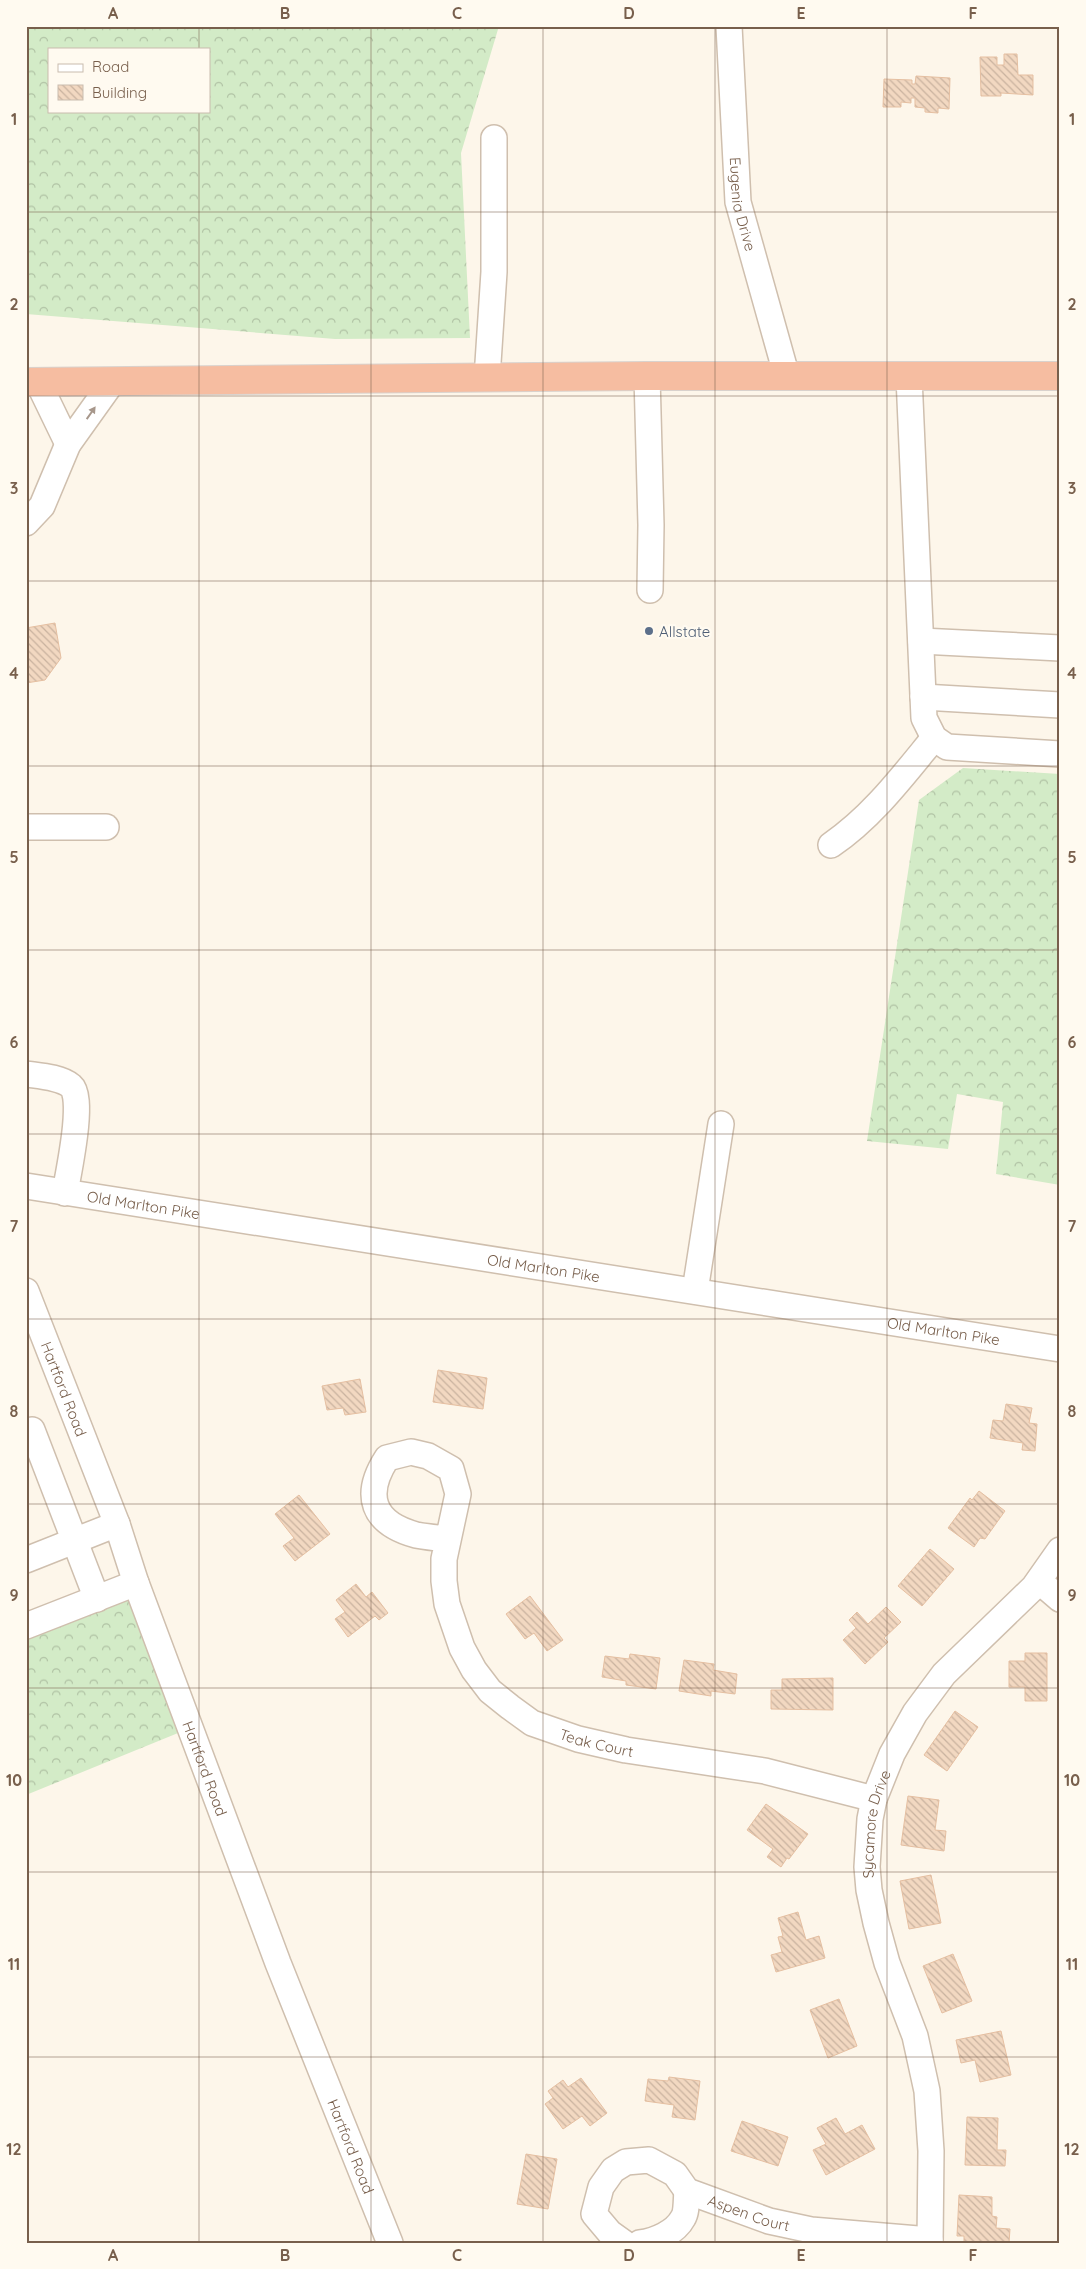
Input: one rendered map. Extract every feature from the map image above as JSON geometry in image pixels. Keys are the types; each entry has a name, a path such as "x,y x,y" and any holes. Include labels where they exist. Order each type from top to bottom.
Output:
{"highway":[{"path":"32,382 647,376 1060,376"}],"street":[{"name":"Eugenia Drive","path":"729,26 738,202 787,377"},
{"path":"487,378 494,272 494,138"},
{"path":"647,376 651,525 650,590"},
{"path":"909,377 924,718 934,738 947,747 1060,754"},
{"path":"26,524 42,506 68,444 113,381"},
{"path":"32,382 68,444"},
{"path":"921,640 1060,648"},
{"path":"923,697 1060,705"},
{"path":"831,844 853,830 885,797 934,738"},
{"path":"26,827 106,828"},
{"path":"26,1074 64,1082 72,1087 75,1093 76,1113 65,1193"},
{"path":"695,1292 721,1124"},
{"name":"Old Marlton Pike","path":"26,1186 1060,1349"},
{"name":"Hartford Road","path":"26,1291 117,1524 136,1583 278,1963 390,2243"},
{"path":"32,1430 97,1599"},
{"path":"26,1560 117,1524"},
{"name":"Teak Court","path":"448,1539 444,1581 447,1604 462,1648 474,1670 490,1690 532,1723 578,1739 626,1750 765,1770 874,1799"},
{"name":"Sycamore Drive","path":"930,2241 931,2151 928,2091 915,2036 880,1939 869,1890 867,1842 874,1799 892,1754 903,1734 915,1713 944,1674 1039,1581 1060,1550"},
{"path":"1039,1581 1060,1599"},
{"path":"26,1626 136,1583"},
{"name":"Aspen Court","path":"624,2243 610,2233 594,2214 601,2187 613,2170 626,2162 649,2160 675,2174 687,2191 746,2214 790,2227 832,2233 930,2241"},
{"name":"Aspen Court","path":"640,2243 651,2242 671,2232 683,2218 687,2191"}],"green space":[{"path":"26,26 499,26 461,153 470,338 335,339 26,314"},
{"path":"963,768 1060,774 1060,1185 996,1174 1003,1102 957,1094 948,1149 867,1141 919,800"},
{"path":"134,1595 183,1731 26,1795 26,1630"}],"building":[{"path":"1004,54 1017,54 1018,75 1033,75 1033,95 1001,93 1001,96 981,96 980,57 997,57 997,65 1004,65"},
{"path":"916,76 950,78 949,109 938,108 938,113 925,112 925,108 915,107 915,98 911,98 911,103 901,102 901,107 883,107 884,79 912,80 912,84 915,84"},
{"path":"55,623 61,658 45,680 26,683 26,628"},
{"path":"438,1370 487,1378 483,1409 433,1402"},
{"path":"360,1379 366,1412 345,1415 343,1408 327,1410 322,1386"},
{"path":"1006,1404 1032,1408 1029,1423 1037,1424 1035,1451 1022,1450 1023,1443 990,1438 993,1420 1003,1421"},
{"path":"979,1491 1005,1511 985,1539 980,1538 974,1547 948,1528 970,1498 972,1500"},
{"path":"299,1495 330,1534 295,1561 283,1546 294,1538 275,1514"},
{"path":"930,1549 954,1569 922,1606 898,1586"},
{"path":"356,1584 366,1597 372,1592 388,1613 379,1620 375,1616 348,1637 335,1619 345,1612 336,1600"},
{"path":"530,1596 563,1640 547,1651 534,1633 525,1639 506,1614"},
{"path":"886,1607 901,1622 884,1638 888,1642 865,1664 843,1640 856,1628 849,1620 857,1612 868,1624"},
{"path":"1025,1653 1047,1653 1047,1701 1025,1701 1025,1687 1009,1687 1009,1661 1025,1661"},
{"path":"630,1654 660,1658 656,1689 626,1685 626,1681 602,1677 605,1656 629,1659"},
{"path":"684,1660 714,1664 713,1670 737,1674 735,1694 711,1691 711,1696 679,1691"},
{"path":"833,1678 833,1710 771,1709 771,1690 782,1690 782,1679"},
{"path":"955,1711 978,1727 947,1771 924,1755"},
{"path":"908,1796 939,1800 935,1830 946,1831 944,1851 901,1845"},
{"path":"766,1804 808,1834 781,1867 767,1857 773,1849 747,1830"},
{"path":"931,1875 941,1923 909,1929 900,1881"},
{"path":"798,1912 806,1940 819,1936 825,1958 776,1972 771,1955 782,1952 778,1937 783,1936 778,1918"},
{"path":"953,1954 972,2001 942,2013 923,1966"},
{"path":"839,1999 857,2046 828,2058 810,2010"},
{"path":"1001,2031 1011,2075 980,2082 975,2060 961,2063 956,2040"},
{"path":"669,2077 700,2081 695,2120 672,2117 674,2105 645,2101 648,2079 668,2081"},
{"path":"581,2078 607,2113 590,2126 582,2116 563,2129 545,2104 553,2098 548,2091 563,2080 568,2087"},
{"path":"967,2117 998,2118 997,2150 1006,2150 1005,2166 965,2165"},
{"path":"836,2118 845,2134 862,2125 875,2149 826,2175 813,2150 826,2144 817,2128"},
{"path":"742,2121 788,2137 778,2166 731,2151"},
{"path":"526,2154 557,2159 548,2209 517,2204"},
{"path":"959,2195 992,2197 992,2216 997,2217 996,2228 1010,2229 1009,2243 964,2243 964,2236 957,2236"}],"place":[{"name":"Allstate","path":"649,631"}]}
